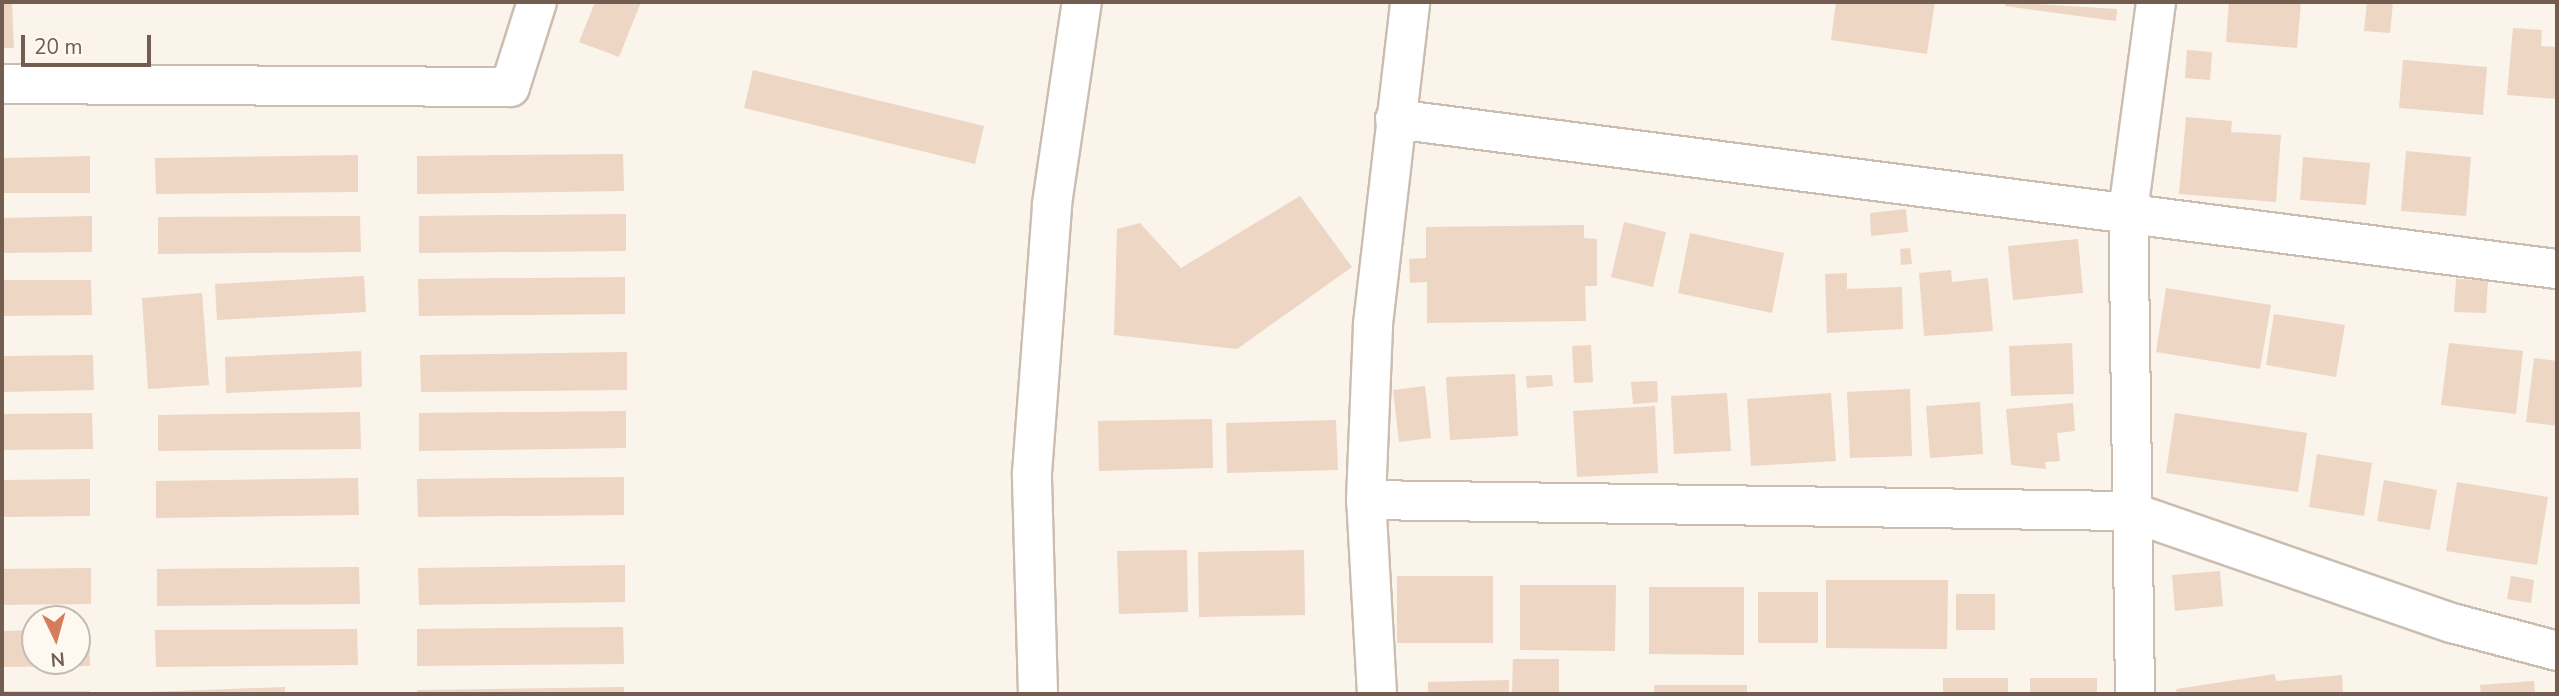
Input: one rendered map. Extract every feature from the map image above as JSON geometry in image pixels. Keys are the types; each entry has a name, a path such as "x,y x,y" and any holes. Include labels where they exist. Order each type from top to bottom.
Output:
{"street":[{"path":"2,84 510,87 537,2"},
{"path":"1038,694 1032,473 1052,204 1082,2"},
{"path":"1377,694 1366,500 1373,324 1410,2"},
{"path":"2135,694 2128,511 2129,212 2156,2"},
{"path":"1395,119 2557,269"},
{"path":"1366,500 2128,511 2452,623 2557,651"}],"building":[{"path":"2,2 12,2 14,48 2,48"},
{"path":"595,2 641,2 619,57 579,42"},
{"path":"1836,2 1935,2 1927,54 1831,40"},
{"path":"2006,2 2117,9 2116,21 2005,6"},
{"path":"2229,2 2301,2 2297,48 2226,42"},
{"path":"2367,2 2393,2 2390,33 2364,31"},
{"path":"2513,28 2542,30 2541,46 2557,47 2557,99 2507,95"},
{"path":"2187,50 2212,52 2210,80 2185,78"},
{"path":"2403,60 2487,67 2483,115 2399,108"},
{"path":"753,70 984,126 975,164 744,108"},
{"path":"2186,117 2232,121 2231,132 2281,135 2276,202 2179,194"},
{"path":"2406,151 2471,157 2466,216 2401,211"},
{"path":"623,154 624,191 417,194 417,156"},
{"path":"358,155 358,192 156,194 155,158"},
{"path":"90,156 90,193 2,193 2,158"},
{"path":"2303,157 2370,163 2366,205 2300,200"},
{"path":"1300,196 1352,267 1237,349 1114,335 1117,229 1140,223 1181,268"},
{"path":"1906,209 1908,232 1871,236 1870,213"},
{"path":"626,214 626,251 419,253 419,216"},
{"path":"92,216 92,252 2,253 2,218"},
{"path":"360,216 361,252 158,254 158,217"},
{"path":"1624,222 1666,232 1653,287 1611,277"},
{"path":"1584,225 1584,238 1597,239 1597,286 1585,286 1586,321 1427,323 1427,282 1410,283 1409,259 1426,258 1426,227"},
{"path":"1690,233 1784,253 1772,313 1678,293"},
{"path":"2078,239 2083,293 2013,300 2008,246"},
{"path":"1910,248 1912,264 1901,265 1900,249"},
{"path":"1951,270 1952,282 1988,278 1993,331 1924,336 1919,273"},
{"path":"1847,273 1847,289 1902,287 1903,329 1827,333 1825,274"},
{"path":"364,276 366,312 217,320 215,284"},
{"path":"625,277 625,314 419,316 418,279"},
{"path":"2456,279 2488,280 2486,313 2454,312"},
{"path":"2,280 91,280 92,315 2,316"},
{"path":"2166,288 2271,305 2260,369 2156,352"},
{"path":"202,293 209,385 148,389 142,298"},
{"path":"2274,314 2345,325 2336,377 2266,365"},
{"path":"2072,343 2074,394 2011,396 2009,346"},
{"path":"2449,343 2523,351 2516,414 2441,405"},
{"path":"1591,345 1593,382 1574,383 1572,346"},
{"path":"361,351 362,387 226,393 225,357"},
{"path":"627,352 627,390 421,392 420,355"},
{"path":"93,355 94,390 2,392 2,356"},
{"path":"2534,358 2557,361 2557,426 2526,422"},
{"path":"1515,374 1518,436 1450,440 1446,377"},
{"path":"1552,375 1553,386 1527,388 1526,376"},
{"path":"1657,381 1658,402 1633,404 1631,382"},
{"path":"1425,386 1431,438 1399,442 1393,390"},
{"path":"1910,389 1912,456 1850,458 1847,392"},
{"path":"1727,393 1731,451 1674,454 1671,396"},
{"path":"1831,393 1836,461 1751,466 1747,399"},
{"path":"1980,402 1983,454 1930,458 1926,406"},
{"path":"2073,403 2075,431 2057,433 2060,461 2045,462 2046,469 2011,465 2006,409"},
{"path":"1655,406 1658,473 1577,477 1573,411"},
{"path":"626,411 626,448 419,451 419,413"},
{"path":"360,412 361,449 158,451 158,415"},
{"path":"92,413 93,449 2,450 2,414"},
{"path":"2175,413 2307,433 2298,492 2166,473"},
{"path":"1212,419 1213,468 1099,471 1098,421"},
{"path":"1336,420 1338,470 1227,473 1226,423"},
{"path":"2317,454 2372,463 2364,516 2309,507"},
{"path":"624,477 624,515 418,517 417,479"},
{"path":"358,478 359,515 156,518 156,481"},
{"path":"90,479 90,516 2,517 2,480"},
{"path":"2384,480 2437,490 2430,530 2377,521"},
{"path":"2457,482 2548,497 2537,565 2446,551"},
{"path":"1187,550 1188,612 1119,614 1117,551"},
{"path":"1304,550 1305,615 1199,617 1198,552"},
{"path":"625,565 625,602 419,605 418,568"},
{"path":"359,567 360,604 157,606 157,569"},
{"path":"91,568 91,604 2,605 2,569"},
{"path":"2220,571 2223,606 2175,611 2172,575"},
{"path":"1397,576 1493,576 1493,643 1397,643"},
{"path":"2511,576 2534,580 2531,603 2507,599"},
{"path":"1826,580 1948,580 1947,649 1826,648"},
{"path":"1520,585 1616,585 1615,651 1520,650"},
{"path":"1649,587 1744,587 1744,655 1649,654"},
{"path":"1758,592 1818,592 1818,643 1758,643"},
{"path":"1956,594 1995,594 1995,630 1956,630"},
{"path":"623,627 624,664 417,666 417,629"},
{"path":"357,629 358,665 156,667 155,630"},
{"path":"21,630 21,667 2,667 2,631"},
{"path":"1513,659 1559,659 1559,694 1512,694"},
{"path":"2275,674 2276,681 2342,675 2343,694 2177,694 2176,689"},
{"path":"1943,678 2008,678 2008,694 1943,694"},
{"path":"2030,678 2097,678 2097,694 2030,694"},
{"path":"1509,680 1509,694 1428,694 1428,682"},
{"path":"2534,681 2535,694 2481,694 2480,685"},
{"path":"1654,685 1747,685 1747,694 1654,694"},
{"path":"285,687 285,694 149,694 149,692"},
{"path":"624,687 624,694 417,694 417,690"},
{"path":"2,691 90,691 90,694 2,694"}]}
